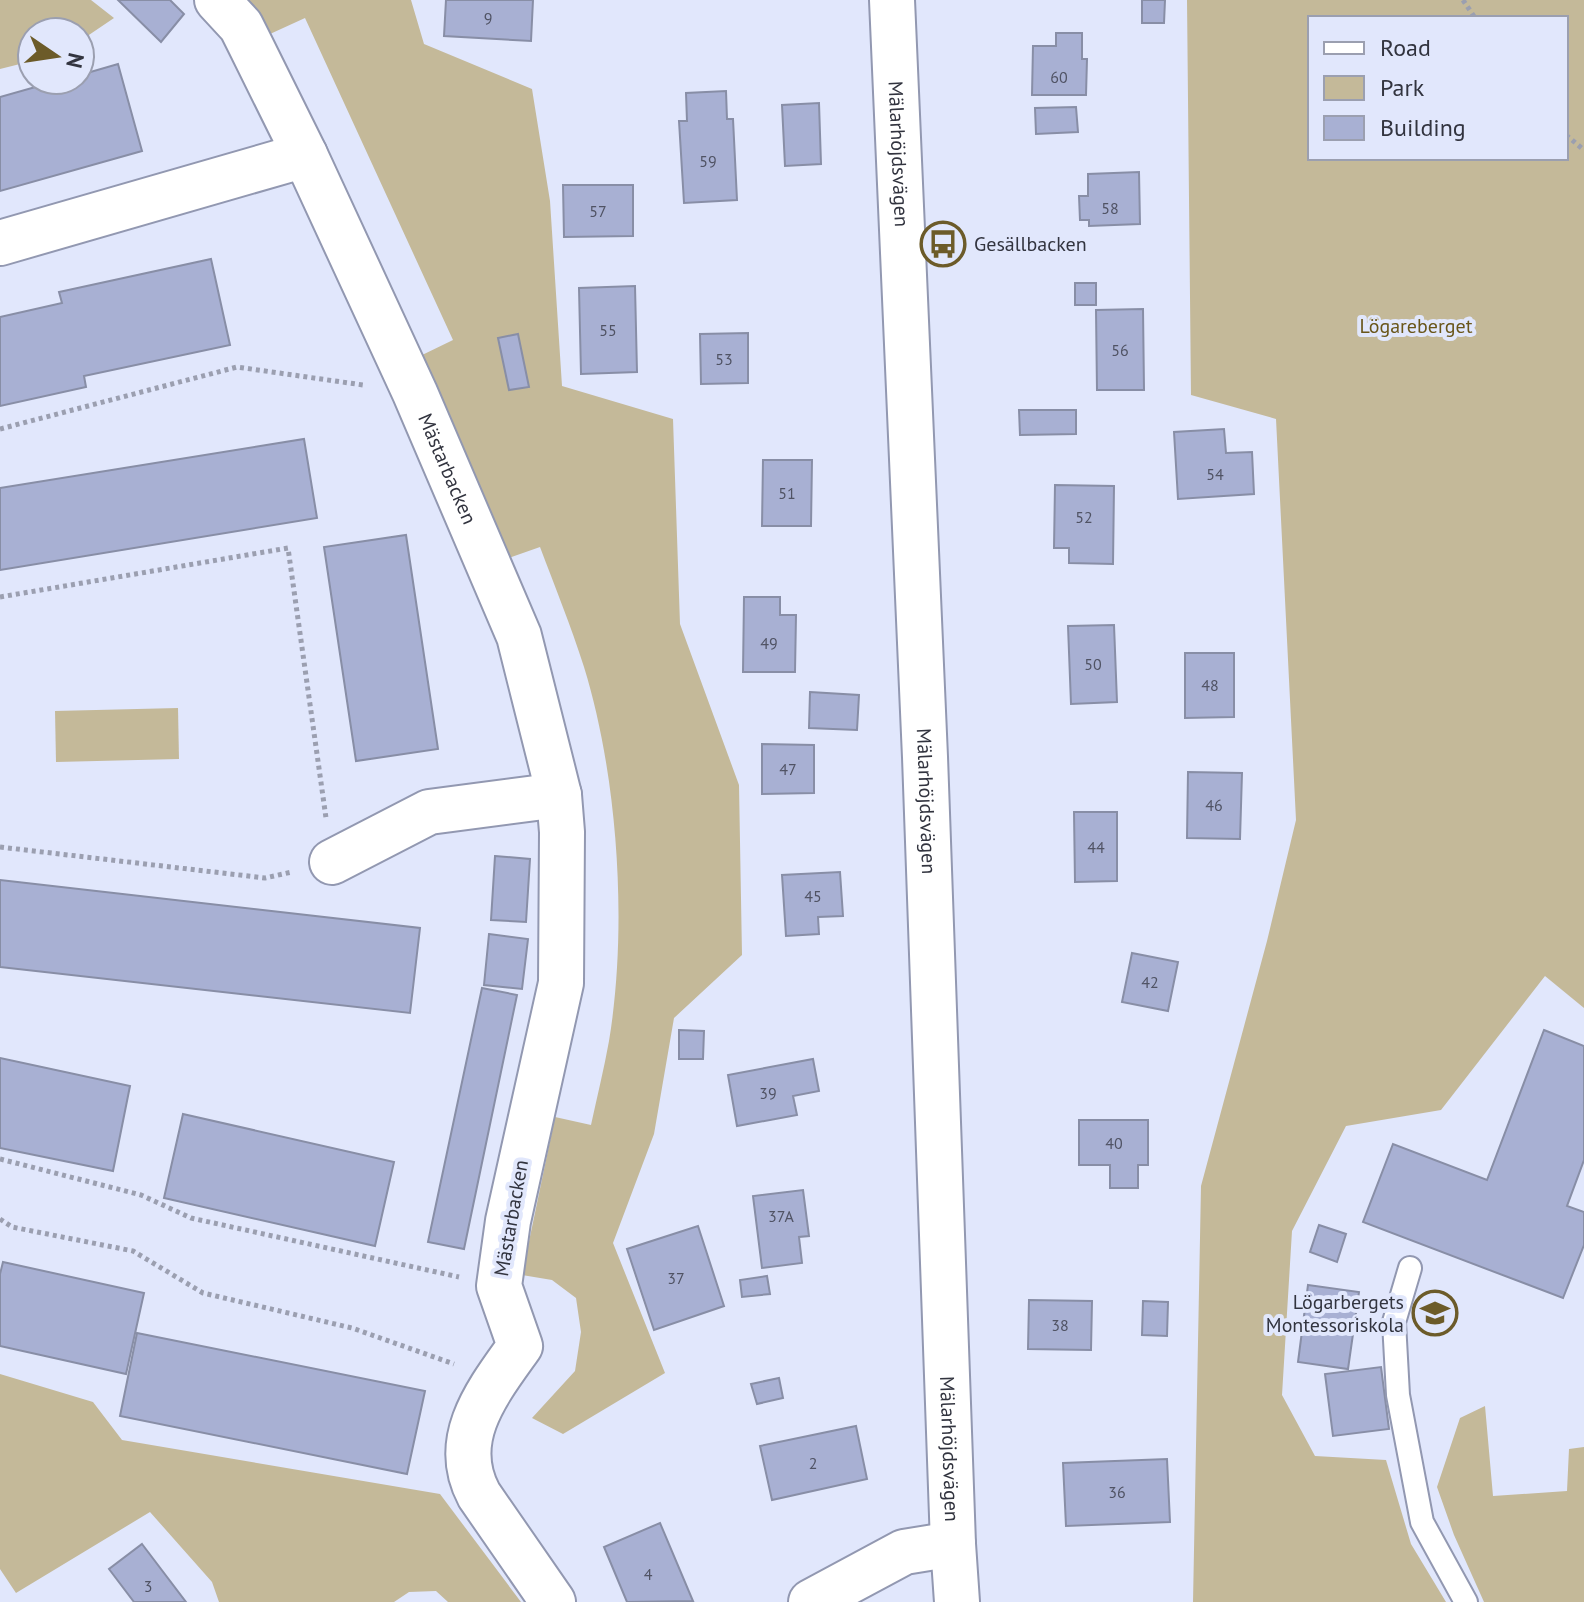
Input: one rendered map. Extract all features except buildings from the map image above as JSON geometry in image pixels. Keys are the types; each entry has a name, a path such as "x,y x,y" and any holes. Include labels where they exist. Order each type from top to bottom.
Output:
{"street":[{"name":"Mästarbacken","path":"217,0 241,26 305,155 415,393 519,636 559,795 561,983 508,1221 499,1286 520,1346 477,1414 466,1454 470,1477 553,1602"},
{"name":"Mälarhöjdsvägen","path":"892,0 957,1602"},
{"path":"0,243 305,155"},
{"path":"332,862 429,812 559,795"},
{"path":"811,1602 904,1552 953,1544"}],"lane":[{"path":"1410,1268 1394,1322 1398,1395 1422,1522 1466,1602"}],"path":[{"path":"1568,137 1584,150"},
{"path":"0,429 237,367 415,393"},
{"path":"0,597 288,548 332,862 265,878 0,847"},
{"path":"0,1159 141,1195 191,1218 499,1286"},
{"path":"0,1219 12,1227 133,1251 203,1293 352,1328 497,1379"}],"green space":[{"path":"0,0 91,0 114,18 96,30 96,16 16,16 16,65 0,69"},
{"path":"242,0 411,0 424,44 532,89 550,201 562,386 673,419 680,624 739,785 742,955 674,1018 654,1134 613,1243 665,1373 563,1434 532,1418 575,1371 581,1332 576,1298 552,1280 522,1275 555,1117 591,1125 615,997 618,950 616,852 612,804 596,710 579,652 540,547 506,559 418,357 453,340 305,18 270,34"},
{"name":"Lögareberget","path":"1187,0 1584,0 1584,1008 1545,976 1441,1110 1346,1126 1292,1231 1282,1395 1315,1456 1386,1460 1411,1544 1446,1602 1193,1602 1201,1186 1296,820 1276,419 1191,395"},
{"path":"178,708 179,759 56,762 55,711"},
{"path":"0,1374 93,1402 122,1440 440,1494 521,1602 448,1602 436,1591 409,1592 394,1602 219,1602 212,1582 150,1512 16,1593 0,1569"},
{"path":"1485,1406 1493,1496 1567,1491 1569,1449 1584,1447 1584,1602 1484,1602 1454,1535 1437,1487 1460,1418"}],"place":[{"name":"Gesällbacken","path":"943,244"},
{"name":"Lögarbergets Montessoriskola","path":"1435,1313"}]}
